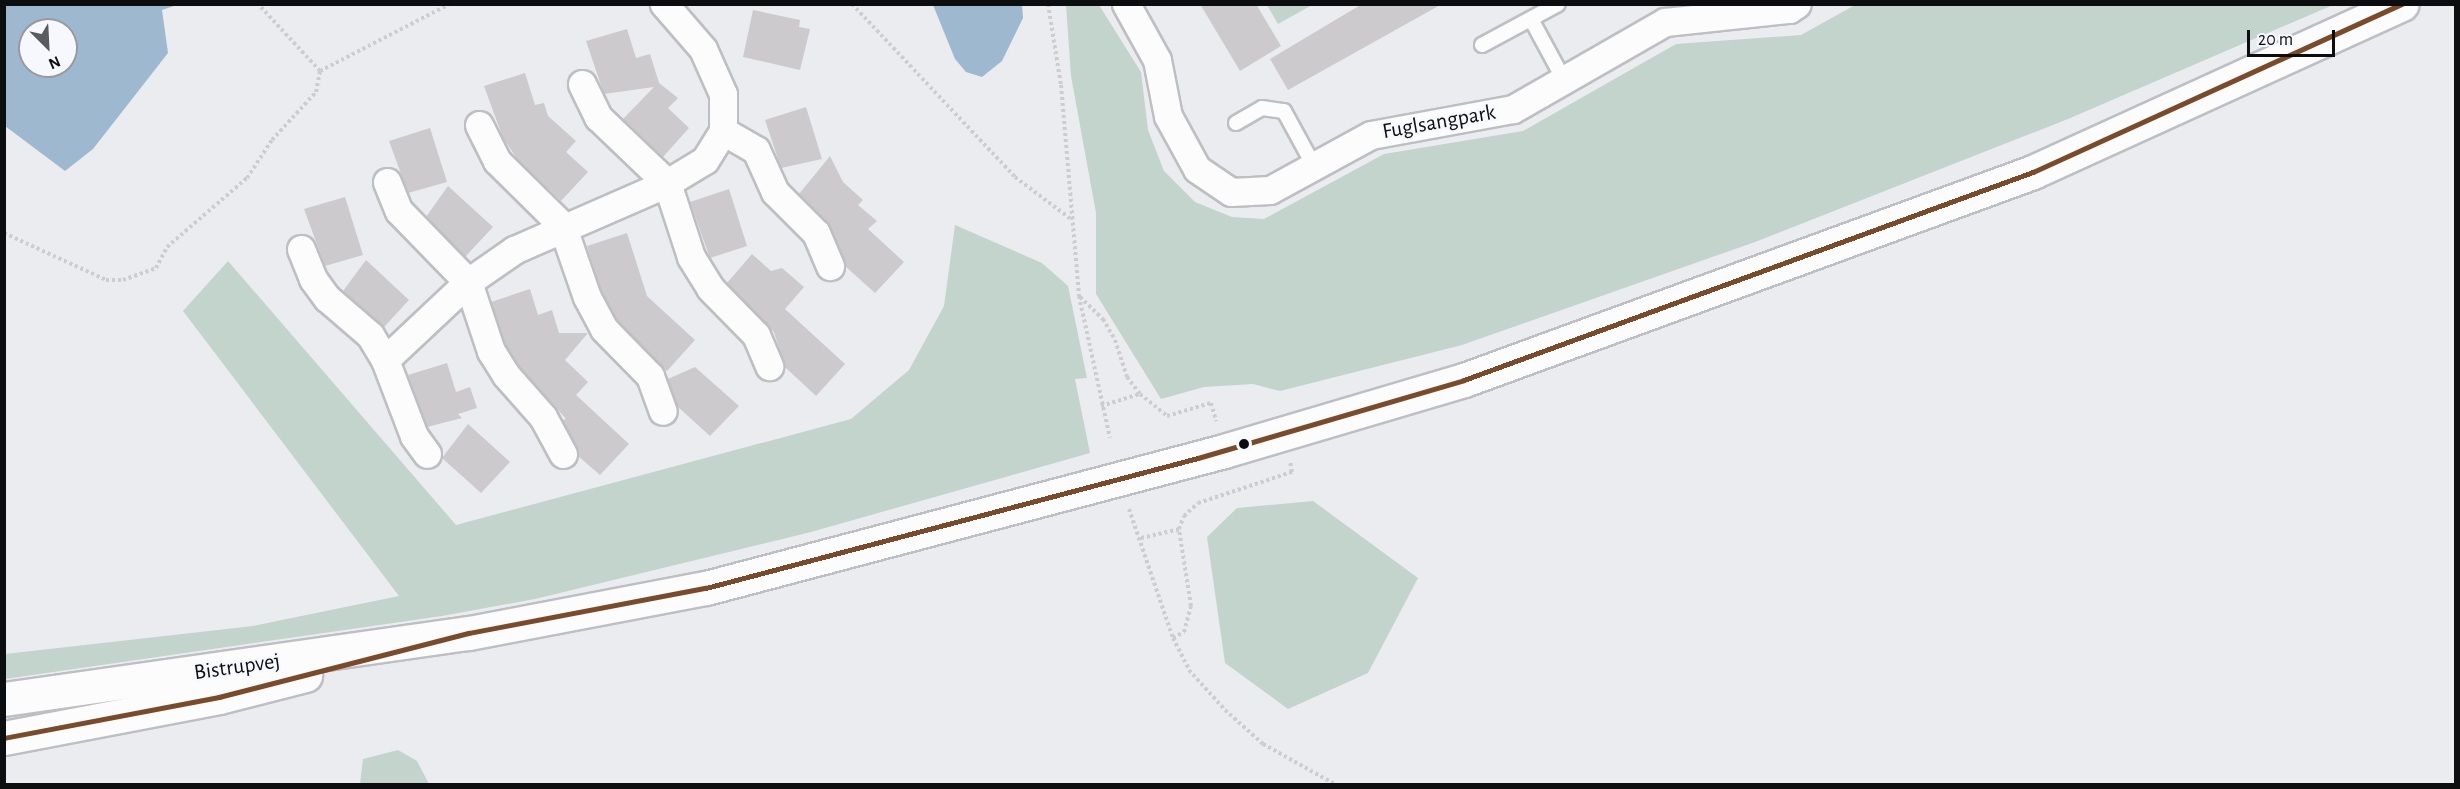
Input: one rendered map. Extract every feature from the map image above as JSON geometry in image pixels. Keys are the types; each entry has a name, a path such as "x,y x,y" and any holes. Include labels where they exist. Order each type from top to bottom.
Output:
{"main road":[{"name":"Bistrupvej","path":"4,699 469,633 706,588 1224,451 1464,380 2033,172 2402,4"},
{"name":"Bistrupvej","path":"4,738 219,698 469,633"}],"street":[{"path":"385,360 468,282 514,250 562,225 667,183 705,160 723,131 723,94 703,49 664,4"},
{"name":"Fuglsangpark","path":"1126,4 1157,60 1168,116 1197,169 1231,192 1270,190 1371,135 1513,109 1665,22 1789,9 1797,4"},
{"path":"582,84 598,117 667,183 691,257 710,288 756,335 769,366"},
{"path":"479,125 497,161 562,225 592,308 604,328 650,376 663,411"},
{"path":"723,131 756,150 775,192 816,233 830,266"},
{"path":"387,182 399,211 468,282 491,351 506,375 543,417 562,454"},
{"path":"301,249 313,279 327,298 370,335 385,360 414,436 427,454"}],"lane":[{"path":"1482,45 1558,4"},
{"path":"1532,19 1564,80"},
{"path":"1236,123 1262,108 1284,111 1314,166"}],"path":[{"path":"258,4 320,71"},
{"path":"320,71 450,4"},
{"path":"852,4 1015,177 1072,220"},
{"path":"1048,4 1061,85 1079,296 1110,438"},
{"path":"4,234 106,280 123,280 156,268 168,247 247,178 272,140 316,92 320,71"},
{"path":"1079,296 1103,319 1115,340 1127,377 1140,394 1167,416 1211,403 1224,451"},
{"path":"1101,405 1140,394"},
{"path":"1173,638 1184,632 1191,606 1179,529 1184,516 1198,503 1292,472 1282,434"},
{"path":"1129,508 1173,638 1189,670 1225,710 1263,744 1335,784"},
{"path":"1141,538 1179,529"}],"green space":[{"path":"1066,5 1099,5 1141,72 1148,130 1164,171 1195,202 1232,217 1264,219 1384,154 1523,131 1676,44 1801,35 1855,5 2333,5 2068,119 1755,242 1462,345 1280,391 1253,384 1204,387 1161,399 1096,294 1096,213 1071,76"},
{"path":"1267,5 1312,5 1278,24"},
{"path":"955,225 1042,263 1068,286 1087,378 1075,379 1090,453 811,532 535,599 442,616 5,679 5,654 253,626 399,596 183,311 228,261 456,525 851,419 909,370 944,306"},
{"path":"1313,501 1418,578 1368,673 1288,709 1225,663 1207,537 1237,508"},
{"path":"398,750 417,761 429,784 360,784 363,759"}],"water":[{"path":"4,5 177,5 162,10 168,53 93,149 65,171 5,126"},
{"path":"933,5 1022,5 1023,18 1002,61 982,77 966,72 955,59"}],"building":[{"path":"1200,4 1256,4 1281,46 1240,71"},
{"path":"1362,4 1442,4 1288,90 1270,59"},
{"path":"753,10 800,20 799,27 810,29 800,70 743,57"},
{"path":"627,29 636,58 650,54 659,83 678,98 668,108 689,128 663,157 623,119 654,87 604,94 586,41"},
{"path":"525,73 535,105 544,103 548,116 576,141 566,152 588,172 561,201 518,160 503,138 484,86"},
{"path":"806,107 822,159 781,168 765,120"},
{"path":"430,128 447,182 408,193 389,141"},
{"path":"830,156 843,182 863,200 858,205 877,221 868,229 904,262 875,293 845,266 830,226 799,194"},
{"path":"448,186 493,227 465,257 426,217"},
{"path":"729,189 747,246 710,258 690,202"},
{"path":"345,197 363,255 325,266 304,209"},
{"path":"627,233 647,296 695,340 667,371 617,320 601,291 587,246"},
{"path":"752,254 771,271 782,268 804,287 785,309 845,364 816,396 785,367 774,332 727,283"},
{"path":"366,260 409,300 384,327 343,291"},
{"path":"530,289 538,315 552,310 559,333 588,333 565,360 588,382 576,395 629,444 600,475 578,456 563,420 566,419 519,366 505,344 491,302"},
{"path":"447,363 456,392 470,387 477,408 458,414 462,418 427,427 408,375"},
{"path":"695,367 739,406 710,436 678,407 668,379"},
{"path":"468,424 510,462 481,493 442,458"}],"transit line":[{"path":"4,738 219,697 469,633 706,588 1198,458 1464,380 2033,172 2401,4"}]}
